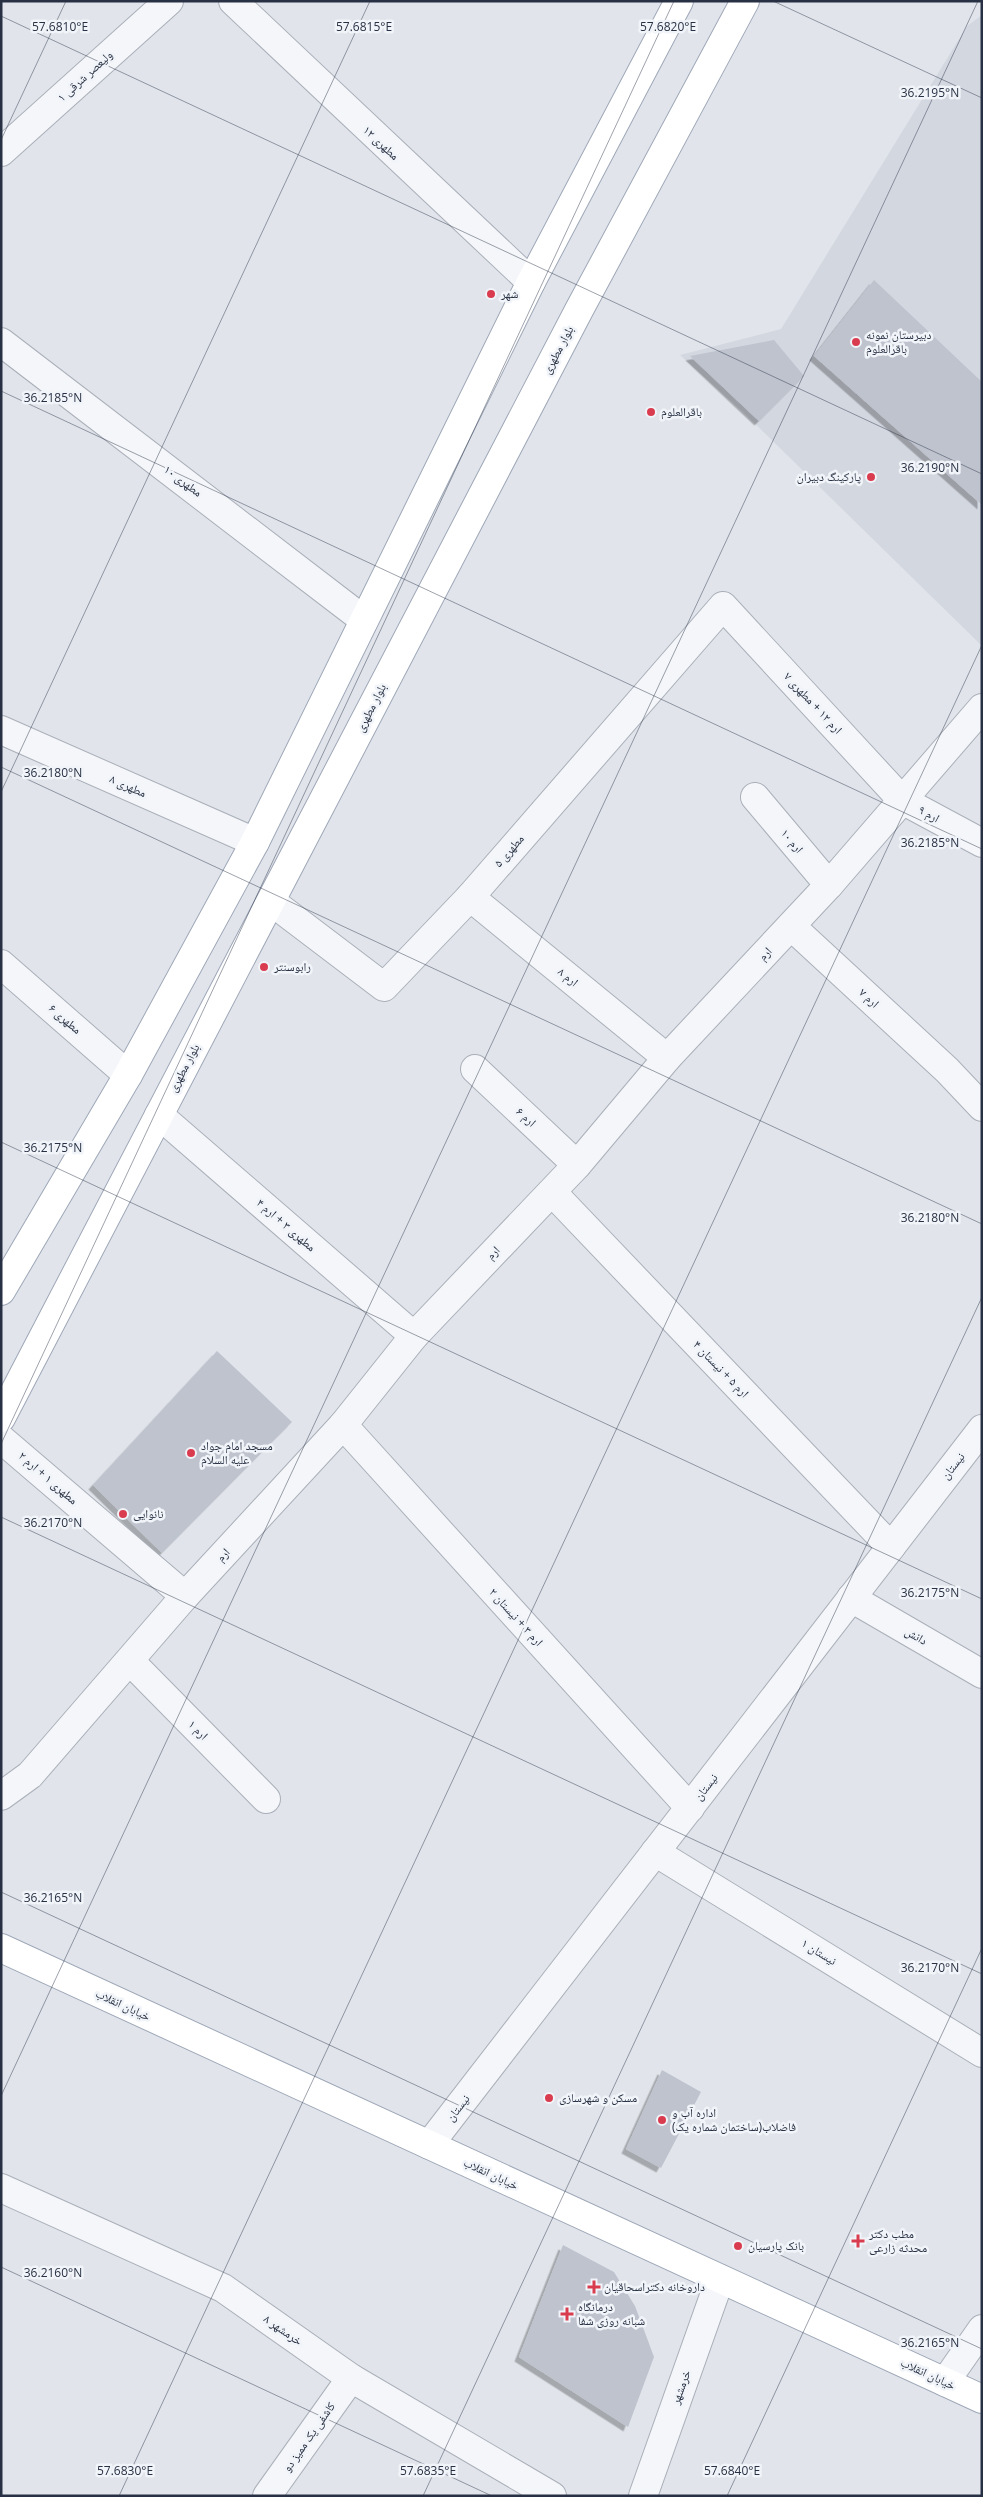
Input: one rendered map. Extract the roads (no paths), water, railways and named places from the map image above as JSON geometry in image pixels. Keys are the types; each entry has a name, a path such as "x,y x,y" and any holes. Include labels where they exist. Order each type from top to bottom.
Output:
{"main road":[{"path":"1,1291 128,1075 255,842 531,282 679,1"},
{"name":"بلوار مطهری","path":"1,1418 272,902 579,310 745,1"},
{"name":"خیابان انقلاب","path":"1,1948 982,2399"}],"street":[{"name":"ولیعصر شرقی ۱","path":"1,152 169,1"},
{"name":"مطهری ۱۲","path":"233,1 353,117 531,282"},
{"name":"مطهری ۱۰","path":"1,342 364,620"},
{"name":"مطهری ۵","path":"272,902 384,987 470,896 723,606"},
{"name":"ارم ۱۲ + مطهری ۷","path":"723,606 902,800"},
{"name":"ارم","path":"1,1796 30,1775 185,1596 343,1426 414,1336 578,1165 667,1058 829,885 982,708"},
{"name":"مطهری ۸","path":"1,730 255,842"},
{"name":"ارم ۱۰","path":"755,797 829,885"},
{"name":"ارم ۹","path":"902,800 982,843"},
{"name":"ارم ۸","path":"470,896 667,1058"},
{"name":"ارم ۷","path":"791,926 947,1070 982,1107"},
{"name":"مطهری ۶","path":"1,964 128,1075"},
{"name":"ارم ۶","path":"474,1069 578,1165"},
{"name":"مطهری ۳ + ارم ۴","path":"159,1115 414,1336"},
{"name":"ارم ۵ + نیستان ۴","path":"552,1192 891,1547"},
{"name":"ارم ۳ + نیستان ۲","path":"343,1426 690,1808"},
{"name":"نیستان","path":"429,2145 982,1429"},
{"name":"مطهری ۱ + ارم ۲","path":"1,1438 185,1596"},
{"name":"دانش","path":"851,1598 982,1674"},
{"name":"ارم ۱","path":"130,1661 266,1799"},
{"name":"نیستان ۱","path":"655,1852 982,2053"},
{"name":"خرمشهر ۸","path":"1,2188 223,2288 351,2378 552,2496"},
{"name":"خرمشهر","path":"643,2496 720,2279"},
{"path":"945,2382 982,2329"},
{"name":"کاشفی یک ممیز دو","path":"267,2496 351,2378"}],"place":[{"name":"شهر","path":"491,294"},
{"name":"دبیرستان نمونه باقرالعلوم","path":"856,342"},
{"name":"باقرالعلوم","path":"651,412"},
{"name":"پارکینگ دبیران","path":"871,477"},
{"name":"رابوسنتر","path":"264,967"},
{"name":"مسجد امام جواد علیه السلام","path":"191,1453"},
{"name":"نانوایی","path":"123,1514"},
{"name":"مسکن و شهرسازی","path":"549,2098"},
{"name":"اداره آب و فاضلاب(ساختمان شماره یک)","path":"662,2120"},
{"name":"مطب دکتر محدثه زارعی","path":"858,2241"},
{"name":"بانک پارسیان","path":"738,2246"},
{"name":"داروخانه دکتراسحاقیان","path":"594,2287"},
{"name":"درمانگاه شبانه روزی شفا","path":"567,2314"}]}
